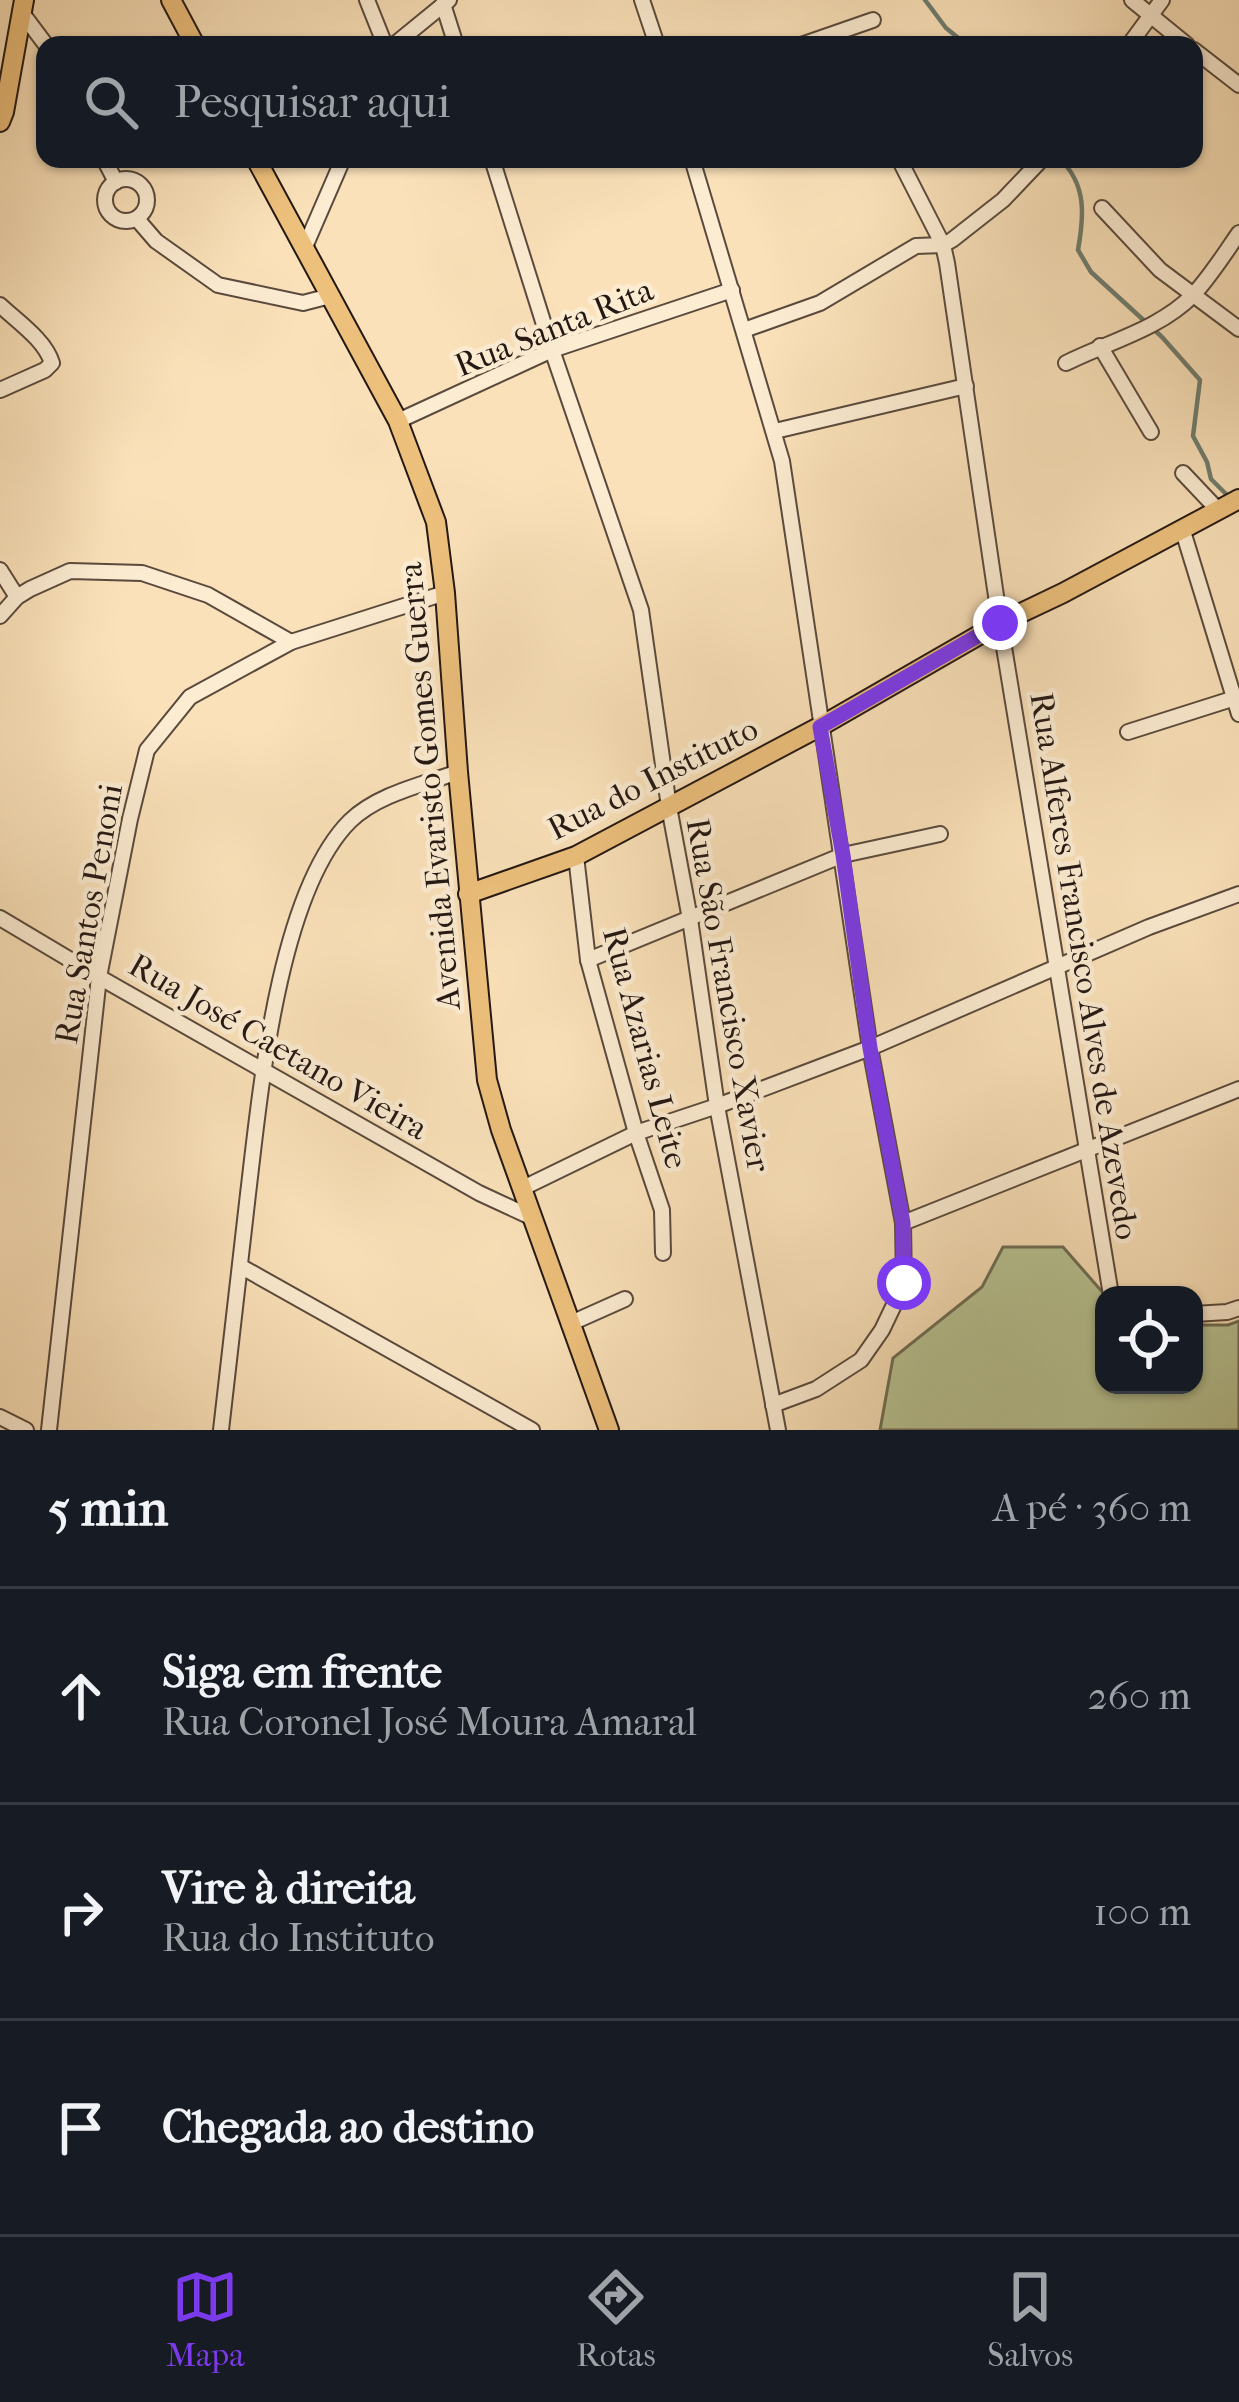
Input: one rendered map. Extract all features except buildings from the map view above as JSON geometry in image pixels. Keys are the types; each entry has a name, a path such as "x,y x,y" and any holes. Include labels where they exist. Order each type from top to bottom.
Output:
{"main road":[{"path":"171,0 190,36"},
{"path":"0,122 22,4"},
{"name":"Avenida Evaristo Gomes Guerra","path":"261,168 398,421 436,522 487,1080 609,1430"},
{"name":"Rua do Instituto","path":"468,893 576,856 820,727 1000,623 1239,499"}],"street":[{"path":"367,0 385,36"},
{"path":"642,0 653,36"},
{"path":"1132,0 1176,36"},
{"path":"1136,36 1162,0"},
{"path":"402,36 446,2 454,36"},
{"path":"22,4 41,36"},
{"path":"844,36 873,20"},
{"path":"1203,58 1239,86"},
{"path":"109,168 116,182"},
{"path":"304,249 339,168"},
{"name":"Rua São Francisco Xavier","path":"495,168 641,610 717,1106 778,1430"},
{"path":"695,168 782,461 870,1048 903,1223 904,1283 862,1360 816,1390 773,1405"},
{"name":"Rua Alferes Francisco Alves de Azevedo","path":"904,168 943,244 954,296 1000,623 1110,1286"},
{"path":"743,330 820,303 916,246 943,244 963,233 1033,168"},
{"path":"129,179 145,190 148,203 136,219 117,220 107,210 107,191 116,182 129,179"},
{"path":"1102,208 1160,270 1239,329"},
{"path":"136,219 156,241 218,285 304,303 330,296"},
{"path":"1066,363 1155,323 1194,294 1239,233"},
{"name":"Rua Santa Rita","path":"398,421 552,350 732,290"},
{"path":"0,305 44,346 52,363 0,390"},
{"path":"1100,346 1151,432"},
{"path":"775,431 966,386"},
{"path":"1183,473 1218,510"},
{"path":"1128,731 1237,706 1182,529"},
{"path":"0,570 17,597"},
{"path":"0,616 17,597 70,571 142,573 208,595 291,641"},
{"name":"Rua Santos Penoni","path":"49,1430 99,977 147,749 190,698 291,641 445,593"},
{"path":"221,1430 263,1069 294,927 322,858 351,819 381,800 458,772"},
{"path":"588,960 843,855 940,834"},
{"name":"Rua Azarias Leite","path":"576,856 588,960 662,1210 663,1253"},
{"path":"523,1188 636,1133 870,1048 1149,927 1239,894"},
{"name":"Rua José Caetano Vieira","path":"0,918 479,1193 533,1218"},
{"path":"903,1223 1239,1089"},
{"path":"240,1266 532,1430"},
{"path":"569,1324 625,1299"},
{"path":"1203,1313 1239,1308"},
{"path":"0,1417 26,1430"}],"green space":[{"path":"1003,1247 1063,1247 1097,1286 1095,1394 1203,1394 1203,1325 1239,1321 1239,1430 880,1430 893,1358 982,1287"}],"waterway":[{"path":"925,0 956,36"},
{"path":"1068,168 1079,190 1082,213 1078,250 1091,272 1162,337 1200,380 1193,436 1211,479 1231,499"}],"route":[{"path":"904,1283 903,1223 870,1048 820,727 1000,623"}]}
